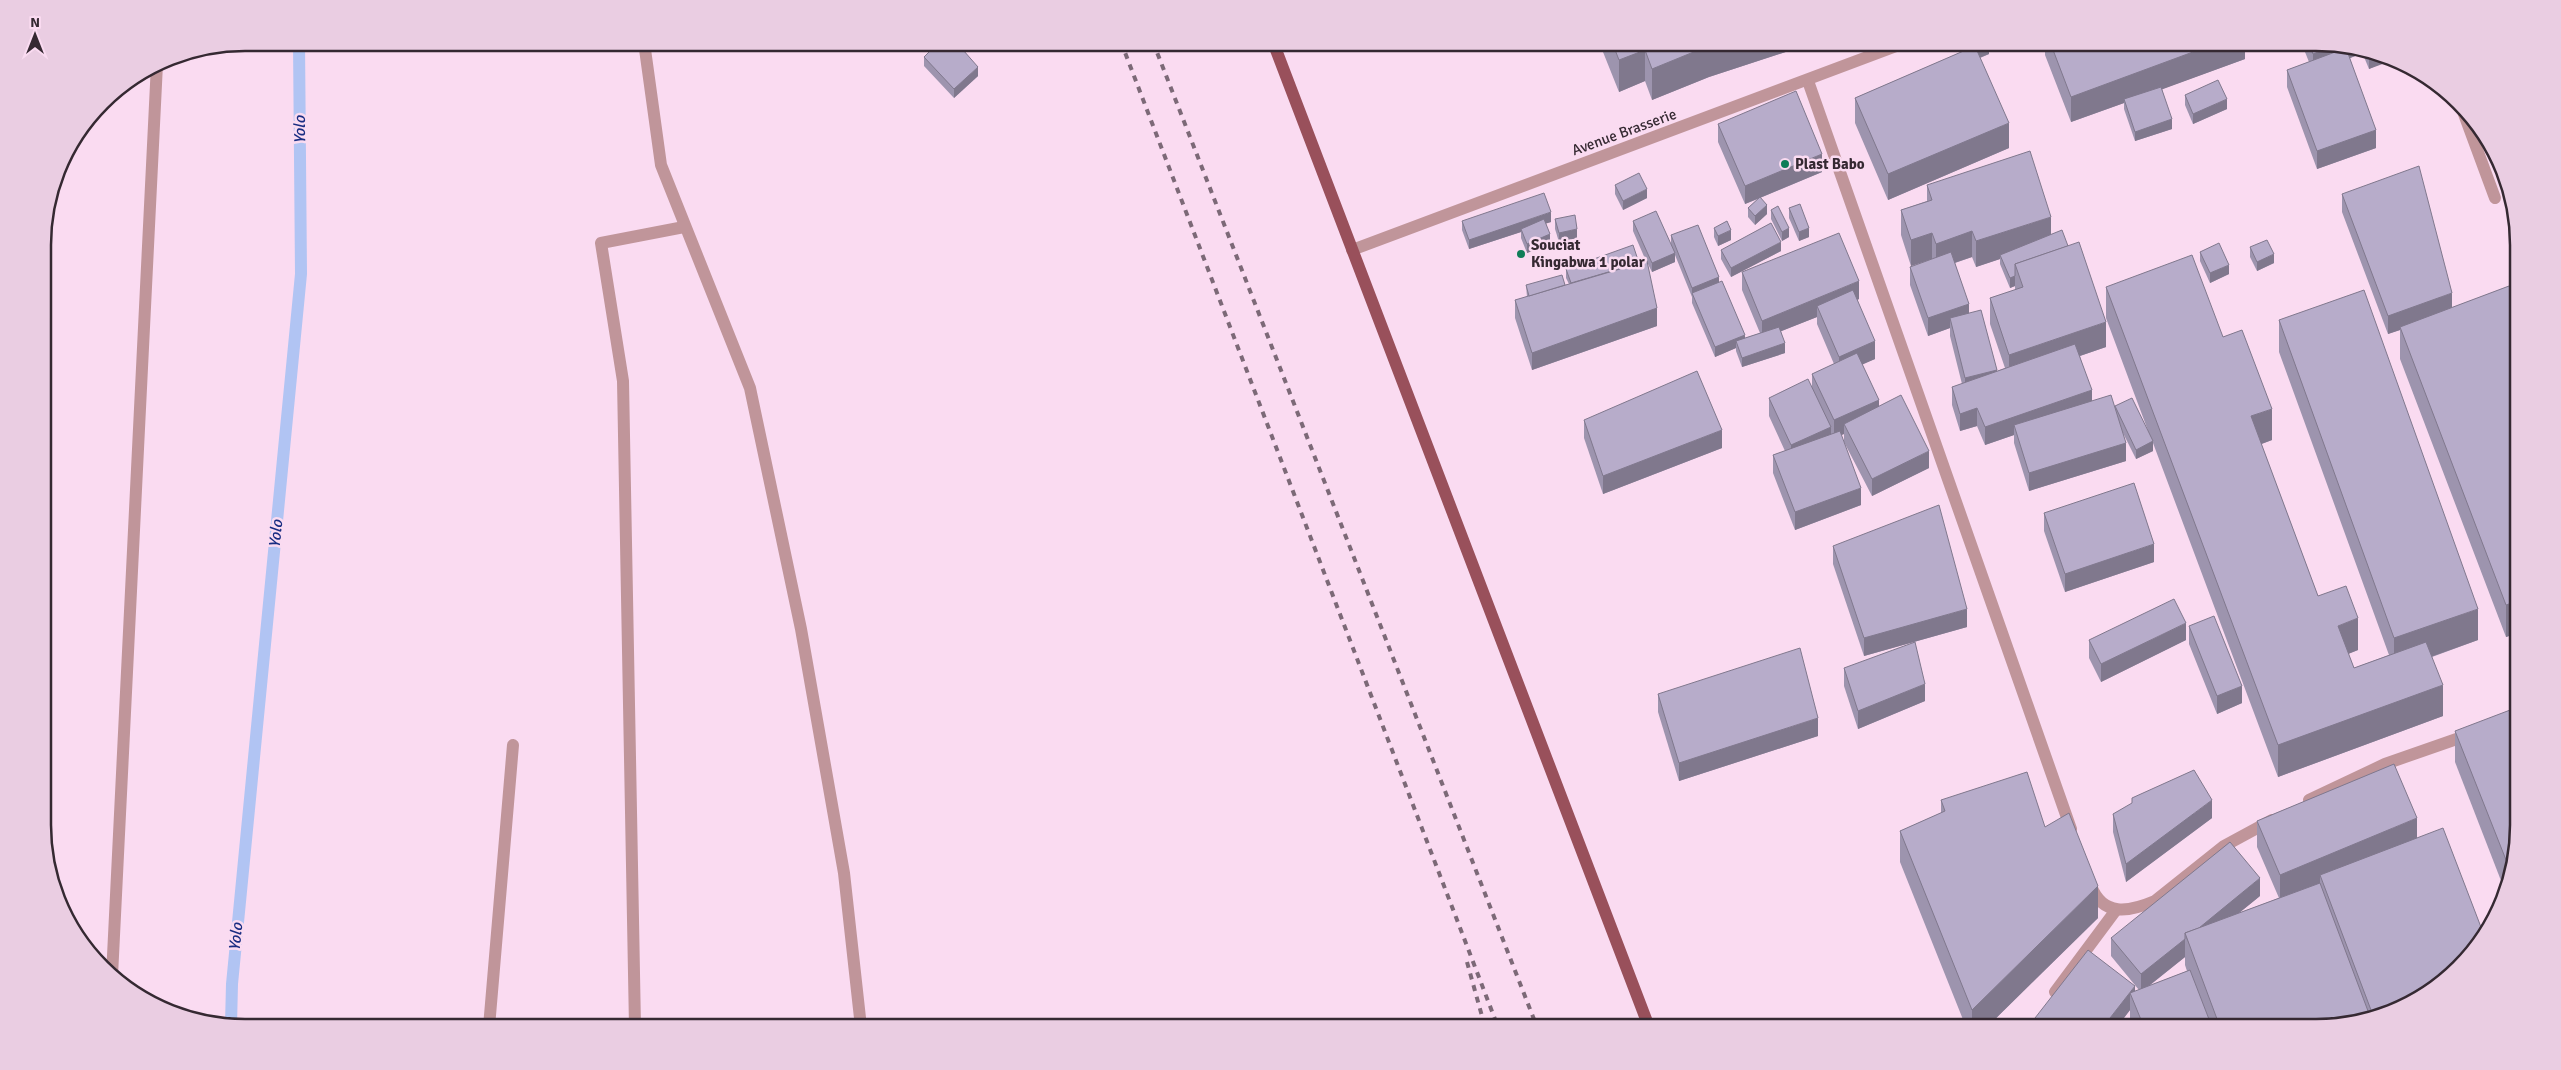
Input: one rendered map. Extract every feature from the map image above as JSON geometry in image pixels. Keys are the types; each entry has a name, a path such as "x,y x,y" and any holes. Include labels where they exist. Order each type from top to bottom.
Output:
{"main road":[{"path":"1276,51 1646,1019"}],"street":[{"path":"645,51 661,165 750,388 801,629 839,843 860,1019"},
{"name":"Avenue Brasserie","path":"1352,250 1884,51"},
{"path":"112,966 157,72"},
{"path":"1808,81 2075,841"},
{"path":"2468,124 2495,198"},
{"path":"635,1019 623,381 601,243 684,226"},
{"path":"2297,806 2385,764 2483,730"},
{"path":"490,1019 513,745"},
{"path":"2085,869 2097,899 2116,910 2142,907 2155,902 2224,846 2281,815"},
{"path":"2047,1004 2116,910"}],"building":[{"path":"930,51 964,51 978,67 954,89 924,57"},
{"path":"1616,51 1642,51 1619,60"},
{"path":"1645,51 1696,51 1652,69"},
{"path":"1963,51 1977,51 2009,123 1888,174 1855,98"},
{"path":"2053,51 2196,51 2071,97"},
{"path":"2334,52 2348,54 2376,130 2317,151 2287,70"},
{"path":"2218,80 2227,99 2193,114 2185,95"},
{"path":"2161,87 2172,119 2135,132 2124,99"},
{"path":"1796,91 1822,154 1745,186 1718,124"},
{"path":"2030,151 2051,217 1976,241 1972,231 1936,244 1932,233 1911,240 1901,210 1932,200 1927,185"},
{"path":"2419,166 2452,293 2388,316 2342,194"},
{"path":"1639,173 1647,189 1623,201 1615,185"},
{"path":"1544,193 1551,212 1469,240 1462,221"},
{"path":"1760,197 1767,205 1755,216 1748,208"},
{"path":"1800,204 1809,228 1799,232 1789,208"},
{"path":"1778,206 1789,228 1782,232 1771,210"},
{"path":"1656,211 1675,253 1652,263 1633,221"},
{"path":"1575,215 1577,229 1559,233 1555,219"},
{"path":"1544,219 1550,234 1527,244 1521,229"},
{"path":"1727,221 1731,230 1718,236 1714,228"},
{"path":"1771,223 1781,242 1731,268 1721,250"},
{"path":"1698,225 1719,277 1692,288 1671,235"},
{"path":"2062,230 2068,246 2015,264 2015,276 2010,278 2000,255"},
{"path":"1839,233 1859,281 1762,321 1742,272"},
{"path":"2267,240 2274,254 2257,262 2250,247"},
{"path":"2079,242 2106,322 2009,355 1990,298 2023,287 2015,264"},
{"path":"2219,243 2229,265 2210,273 2200,252"},
{"path":"1633,245 1639,263 1571,283 1566,269"},
{"path":"1951,252 1969,304 1928,318 1910,267"},
{"path":"2192,255 2223,337 2242,330 2272,409 2251,416 2318,596 2346,586 2358,618 2338,626 2354,668 2426,642 2443,685 2278,745 2106,287"},
{"path":"1647,261 1657,308 1532,353 1515,300"},
{"path":"1562,275 1565,285 1529,296 1526,285"},
{"path":"1722,281 1745,335 1715,347 1692,293"},
{"path":"2510,286 2510,604 2506,605 2400,327"},
{"path":"1853,290 1875,341 1839,357 1817,306"},
{"path":"2364,290 2478,609 2394,638 2279,320"},
{"path":"1981,310 1997,370 1965,378 1950,318"},
{"path":"1779,327 1785,343 1742,358 1736,341"},
{"path":"2075,344 2092,390 1985,427 1977,408 1960,414 1952,387"},
{"path":"1857,353 1879,400 1834,420 1812,374"},
{"path":"1697,371 1722,430 1603,476 1584,420"},
{"path":"1808,379 1831,427 1791,445 1769,398"},
{"path":"1901,395 1929,451 1872,479 1844,424"},
{"path":"2111,395 2126,443 2029,473 2014,425"},
{"path":"2132,398 2153,441 2136,450 2115,406"},
{"path":"1840,431 1861,488 1795,512 1773,455"},
{"path":"2134,483 2154,544 2065,574 2044,513"},
{"path":"1939,505 1967,609 1864,638 1833,546"},
{"path":"2174,599 2186,623 2101,664 2089,640"},
{"path":"2214,616 2242,686 2217,696 2189,626"},
{"path":"1915,642 1925,684 1858,711 1844,668"},
{"path":"1800,648 1818,718 1679,763 1658,694"},
{"path":"2510,710 2510,825 2506,861 2455,731"},
{"path":"2394,764 2417,818 2280,875 2257,821"},
{"path":"2194,770 2212,800 2126,864 2113,814 2132,803 2132,798"},
{"path":"2027,772 2045,827 2069,813 2098,886 1972,1010 1900,831 1945,811 1941,800"},
{"path":"2443,828 2481,927 2462,953 2434,979 2402,999 2371,1010 2320,875"},
{"path":"2230,842 2260,878 2199,928 2185,933 2185,939 2141,974 2111,938"},
{"path":"2320,883 2368,1011 2342,1017 2316,1019 2217,1019 2185,933"},
{"path":"2088,950 2135,986 2109,1019 2034,1019"},
{"path":"2190,970 2209,1019 2141,1019 2130,993"}],"waterway":[{"name":"Yolo","path":"231,1018 232,984 301,274 299,51"}],"railway":[{"path":"1124,51 1495,1019"},
{"path":"1157,51 1534,1019"},
{"path":"1467,962 1483,1019"}],"place":[{"name":"Plast Babo","path":"1785,164"},
{"name":"Souciat Kingabwa 1 polar","path":"1521,254"}]}
